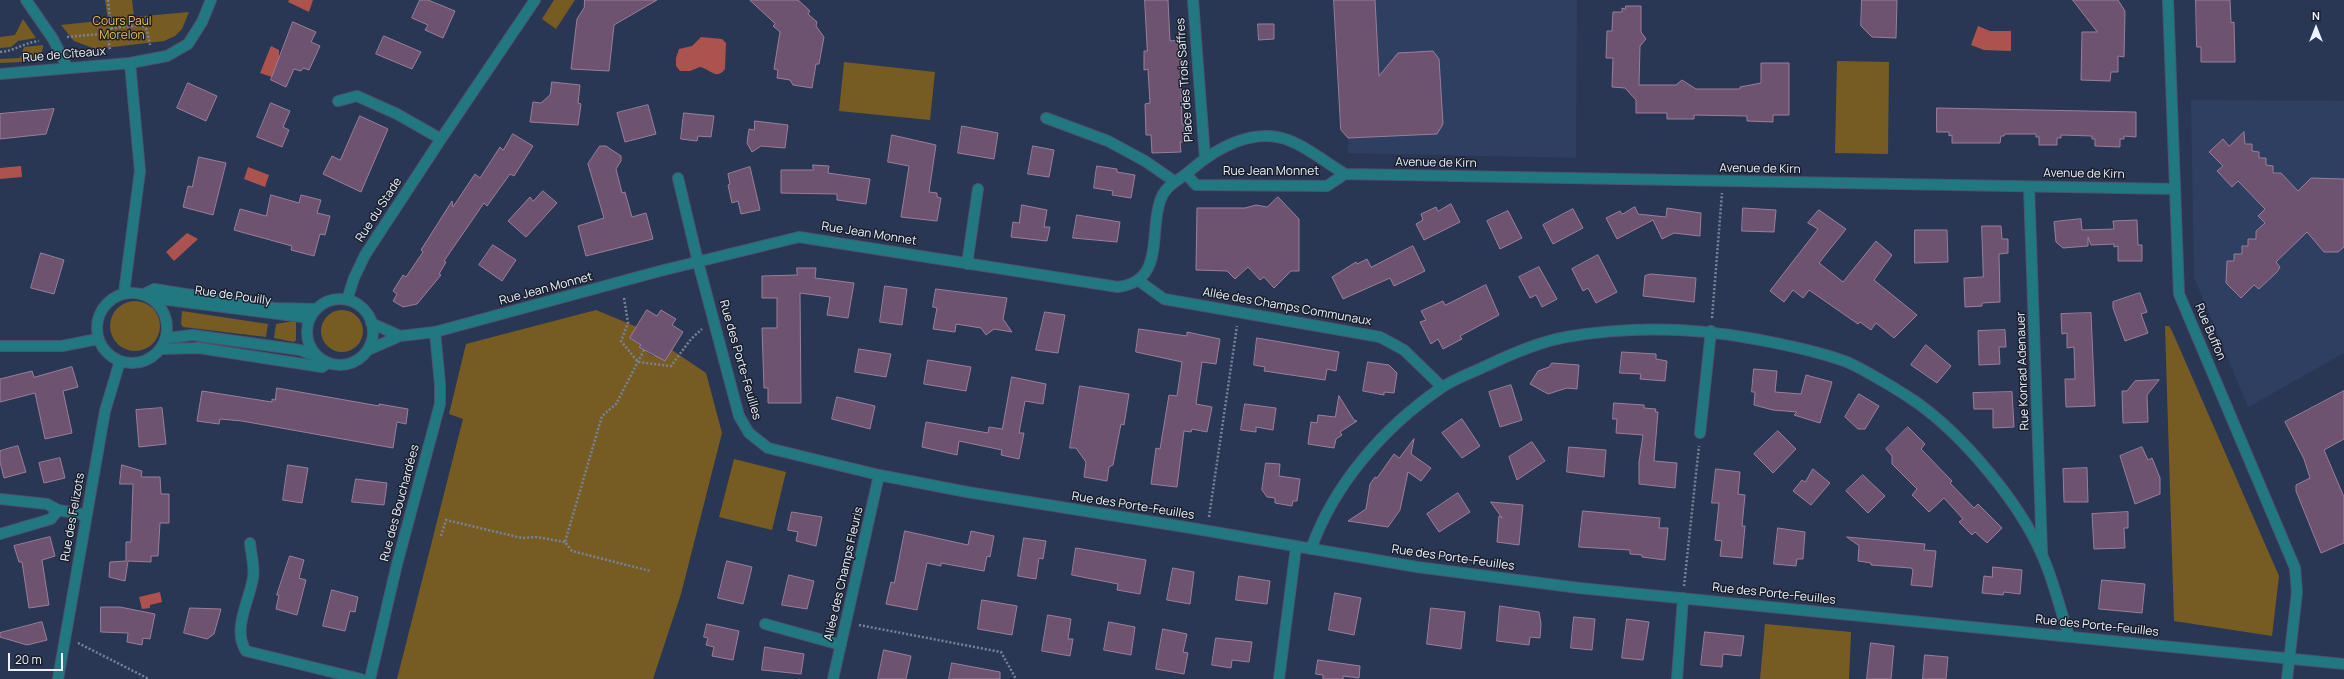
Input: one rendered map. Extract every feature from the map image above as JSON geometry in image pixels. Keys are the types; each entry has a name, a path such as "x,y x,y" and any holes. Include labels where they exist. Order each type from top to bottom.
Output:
{"street":[{"path":"26,0 53,39 67,67"},
{"name":"Rue de Cîteaux","path":"0,74 67,67 130,63 152,60 172,54 188,44 202,22 211,0"},
{"name":"Rue du Stade","path":"347,300 354,278 366,255 440,139 535,0"},
{"name":"Place des Trois Saffres","path":"1193,0 1205,158"},
{"name":"Rue Buffon","path":"2168,0 2179,294 2295,568 2297,592 2287,679"},
{"path":"124,293 140,171 130,63"},
{"path":"338,101 357,96 397,114 440,139"},
{"path":"1046,118 1108,141 1145,161 1174,181"},
{"name":"Rue Jean Monnet","path":"368,350 400,336 435,332 793,238 805,237 1118,287 1129,286 1139,281 1150,267 1160,201 1174,181 1186,174 1205,158 1251,137 1279,137 1301,146 1345,174 1327,186 1196,185 1186,174"},
{"name":"Avenue de Kirn","path":"1345,174 2175,189"},
{"path":"678,178 698,262"},
{"name":"Rue Konrad Adenauer","path":"2029,187 2042,555"},
{"path":"967,264 978,189"},
{"name":"Rue des Porte-Feuilles","path":"698,262 740,416 749,433 761,444 776,451 879,475 967,492 1417,567 1683,598 2344,664"},
{"name":"Allée des Champs Communaux","path":"1139,281 1164,299 1380,337 1404,350 1442,387"},
{"path":"148,296 154,289 274,308 316,309"},
{"path":"124,293 148,296 165,314 168,326 167,338 160,350 145,361 128,363 120,361 107,352 98,338 97,322 103,307 109,301 124,293"},
{"name":"Rue de Pouilly","path":"148,296 310,318"},
{"path":"167,338 193,335 300,350 316,356 328,363 343,366 353,363 368,350 372,340 371,323 365,311 357,304 347,300 336,299 325,302 316,309 310,318 307,338 316,356"},
{"path":"371,323 400,336"},
{"path":"1311,549 1318,531 1335,499 1361,459 1398,423 1442,387 1517,351 1563,337 1633,328 1711,331 1799,348 1848,363 1917,402 1965,445 2010,499 2042,555 2069,636"},
{"path":"1700,433 1711,331"},
{"name":"Rue des Bouchardées","path":"370,679 397,564 440,404 440,384 435,332"},
{"path":"0,346 62,346 98,338"},
{"path":"160,350 199,348 322,367 328,363"},
{"name":"Rue des Felizots","path":"58,679 105,411 120,361"},
{"name":"Allée des Champs Fleuris","path":"833,679 879,475"},
{"path":"0,499 47,504 58,510 86,515"},
{"path":"0,534 51,519 58,510"},
{"path":"250,543 253,576 240,631 240,642 246,651 361,679"},
{"path":"1279,679 1296,547"},
{"path":"1677,679 1683,598"},
{"path":"766,624 841,645"}],"path":[{"path":"108,0 111,28 111,64"},
{"path":"111,28 145,26 148,32 152,60"},
{"path":"0,52 10,52 26,43 110,33"},
{"path":"1711,331 1723,181"},
{"path":"624,298 628,323 621,341 638,362 671,366 691,338 703,328"},
{"path":"1208,531 1239,312"},
{"path":"565,542 602,416 616,404 644,350"},
{"path":"1683,598 1700,433"},
{"path":"441,536 446,520 522,538 536,537 565,542 572,551 650,571"},
{"path":"846,623 1001,652 1016,679"},
{"path":"66,637 149,679"}],"shaded area":[{"path":"289,0 313,0 309,12 288,2"},
{"path":"1334,0 1577,0 1576,158 1348,153 1348,138 1341,130 1336,35 1338,34 1338,24 1335,23"},
{"path":"1978,26 1990,31 2011,31 2011,51 1984,50 1971,45"},
{"path":"701,37 722,39 726,43 725,69 719,74 700,67 690,71 680,71 676,66 676,58 679,49 692,46"},
{"path":"271,46 279,50 279,60 272,77 260,73"},
{"path":"2191,100 2344,101 2344,353 2248,407 2194,277"},
{"path":"21,166 22,177 0,179 0,168"},
{"path":"248,167 269,175 265,187 244,179"},
{"path":"187,233 198,239 174,261 166,252"},
{"path":"160,592 162,602 150,605 150,608 142,609 139,597"}],"green space":[{"name":"Cours Paul Morelon","path":"105,0 132,0 134,17 189,12 182,29 175,36 164,41 96,49 74,41 61,25 108,20"},
{"path":"554,0 575,0 556,29 542,19"},
{"path":"23,19 36,38 18,41 11,47 0,48 0,37 15,35"},
{"path":"43,45 39,56 33,59 20,62 0,63 0,59 20,58 24,47"},
{"path":"1837,61 1889,62 1888,154 1835,153"},
{"path":"844,62 935,72 930,120 839,111"},
{"path":"135,301 145,303 153,308 158,316 160,326 158,336 153,344 145,349 135,351 125,349 117,344 112,336 110,326 112,316 117,308 125,303"},
{"path":"338,310 346,310 354,313 360,319 363,331 360,343 354,349 346,352 338,352 330,349 324,343 321,335 321,327 324,319 330,313"},
{"path":"596,310 637,327 630,338 641,345 639,347 653,356 655,353 672,350 706,373 722,433 681,594 653,679 397,679 463,419 449,414 466,344"},
{"path":"182,311 268,324 266,337 183,327 181,324"},
{"path":"296,322 296,340 294,342 274,338 276,324"},
{"path":"2165,326 2169,326 2172,331 2279,576 2272,636 2174,621"},
{"path":"734,459 786,472 772,530 719,517"},
{"path":"1765,624 1851,632 1849,679 1760,679"}],"building":[{"path":"420,0 428,0 455,11 443,38 425,30 428,25 412,18"},
{"path":"585,0 657,0 614,25 609,71 571,69 577,19 584,8"},
{"path":"750,0 798,0 810,11 808,14 817,22 816,26 824,37 819,64 816,64 812,88 793,85 790,80 777,78 778,70 774,69 780,32 773,26 775,24"},
{"path":"1145,0 1168,0 1170,41 1180,40 1182,124 1184,124 1185,142 1180,142 1181,152 1152,153 1151,135 1146,135 1145,104 1150,103 1148,69 1144,70 1144,51 1147,51"},
{"path":"1334,0 1375,0 1379,76 1398,53 1433,51 1439,59 1443,124 1437,134 1348,138 1341,130"},
{"path":"1862,0 1897,0 1896,38 1872,37 1861,26"},
{"path":"2073,0 2118,0 2125,11 2124,57 2118,56 2118,72 2111,72 2110,81 2081,80 2082,32 2097,32"},
{"path":"2196,0 2230,0 2231,23 2234,22 2235,62 2201,62 2201,47 2197,47"},
{"path":"1626,6 1641,6 1641,32 1646,39 1640,46 1639,85 1676,85 1682,80 1696,89 1740,89 1740,87 1761,83 1761,63 1789,63 1789,115 1773,115 1773,122 1747,121 1747,116 1694,115 1694,119 1667,119 1667,113 1636,113 1636,100 1625,88 1612,87 1613,58 1606,58 1607,31 1612,31 1613,12 1622,12 1622,8 1625,9"},
{"path":"293,22 316,32 311,42 320,46 309,70 303,68 301,71 294,69 286,87 271,80"},
{"path":"1258,24 1274,24 1274,39 1259,40"},
{"path":"384,36 421,52 412,69 376,54"},
{"path":"552,82 580,85 578,103 581,104 578,125 530,122 533,102 541,103 550,95"},
{"path":"188,83 217,96 206,121 177,108"},
{"path":"271,103 290,111 283,127 289,130 282,147 257,137"},
{"path":"648,105 656,134 625,142 617,113"},
{"path":"1937,108 2136,112 2136,137 2124,136 2124,139 2120,139 2120,147 2095,146 2095,139 2092,139 2092,136 2061,135 2061,138 2057,138 2057,145 2039,145 2039,137 2036,137 2036,134 2005,134 2004,136 2001,136 2000,143 1952,143 1952,135 1949,136 1949,132 1937,132"},
{"path":"54,109 46,134 0,139 0,114"},
{"path":"684,113 714,116 711,137 698,136 697,141 681,139"},
{"path":"360,116 388,129 361,192 323,174 332,156 340,160"},
{"path":"755,121 788,125 785,148 761,146 752,152 747,143 749,129 754,130"},
{"path":"962,126 998,133 994,159 958,153"},
{"path":"2244,132 2245,144 2252,144 2252,151 2259,152 2259,158 2266,158 2266,165 2273,166 2273,173 2281,173 2298,191 2311,178 2344,179 2344,247 2338,252 2324,252 2307,232 2276,262 2280,267 2277,272 2259,289 2254,285 2241,298 2226,283 2227,261 2234,261 2234,254 2242,254 2242,246 2248,246 2248,239 2256,239 2256,231 2265,223 2258,216 2265,209 2238,181 2232,187 2217,171 2223,166 2209,152 2223,139 2229,146"},
{"path":"513,134 533,146 514,176 510,174 487,206 484,203 444,261 446,262 439,274 441,275 417,304 403,307 393,301 397,294 393,291 403,275 406,277 423,252 421,250 452,201 453,207 475,174 480,178 500,147 503,150"},
{"path":"892,135 936,145 929,192 937,193 937,197 941,198 937,221 901,217 909,166 888,162"},
{"path":"600,146 606,146 621,156 621,161 616,169 622,193 625,192 632,217 646,213 653,239 586,256 578,226 604,218 588,164"},
{"path":"1033,146 1054,150 1049,177 1028,174"},
{"path":"199,157 226,163 213,215 183,207 188,186 192,187"},
{"path":"813,165 829,166 828,173 870,179 866,204 837,200 837,194 781,193 781,170 813,170"},
{"path":"1097,166 1117,169 1117,172 1135,175 1131,198 1112,195 1113,191 1094,188"},
{"path":"750,167 760,210 741,214 738,201 732,203 728,185 730,184 728,174"},
{"path":"543,191 557,203 526,237 508,221 530,197 533,201"},
{"path":"271,195 299,203 301,195 321,200 317,213 330,216 325,235 320,234 314,256 291,250 292,246 234,230 240,209 266,216"},
{"path":"1278,197 1299,219 1299,271 1291,271 1274,288 1264,277 1260,280 1248,267 1235,279 1227,271 1196,270 1197,208 1245,208 1256,205 1267,207"},
{"path":"1451,204 1460,222 1424,240 1416,224 1423,220 1421,214 1436,207 1438,211"},
{"path":"1022,205 1047,210 1044,227 1050,227 1047,241 1011,237 1013,222 1019,223"},
{"path":"1635,207 1638,214 1666,217 1667,208 1701,213 1700,236 1674,233 1662,239 1653,220 1617,239 1606,218 1620,211 1622,214"},
{"path":"1743,208 1776,210 1774,232 1742,231"},
{"path":"1573,209 1583,228 1553,244 1543,225"},
{"path":"1819,210 1846,229 1819,263 1843,282 1876,241 1892,255 1874,280 1917,315 1894,338 1876,323 1871,330 1860,322 1858,324 1809,290 1803,298 1793,290 1784,302 1770,291 1818,229 1808,223"},
{"path":"1508,211 1522,238 1500,249 1487,221"},
{"path":"1077,215 1120,222 1117,242 1073,238"},
{"path":"2081,219 2082,230 2114,229 2113,221 2137,220 2138,245 2142,245 2142,261 2118,261 2118,246 2114,247 2114,244 2091,245 2088,237 2088,246 2063,248 2056,242 2054,222"},
{"path":"1982,226 2001,226 2002,239 2008,239 2008,253 1999,254 2000,302 1982,303 1982,306 1965,307 1964,278 1983,277"},
{"path":"1915,230 1947,230 1948,262 1915,263"},
{"path":"493,245 516,260 502,281 479,265"},
{"path":"1413,246 1425,271 1394,286 1390,278 1343,299 1332,277 1356,262 1357,264 1367,259 1371,267"},
{"path":"41,253 64,260 54,294 31,288"},
{"path":"1598,255 1617,292 1596,303 1588,288 1583,291 1572,269"},
{"path":"1539,267 1557,299 1542,307 1536,295 1530,298 1519,277"},
{"path":"797,268 816,268 815,278 854,283 848,318 827,315 830,297 800,293 801,403 768,403 768,388 764,388 762,328 777,328 777,298 762,298 762,276 797,275"},
{"path":"1651,274 1696,278 1694,302 1643,296 1645,276"},
{"path":"1486,285 1499,315 1460,336 1462,339 1443,349 1438,339 1431,344 1420,322 1426,320 1421,311 1443,301 1445,305"},
{"path":"885,286 907,289 902,325 880,322"},
{"path":"936,289 1007,298 1003,319 1012,332 994,329 986,335 981,328 956,324 955,332 933,329 937,308 933,307"},
{"path":"2140,293 2147,312 2141,314 2148,333 2125,341 2113,308 2113,302"},
{"path":"647,310 657,316 661,310 676,319 672,325 683,332 665,361 639,347 641,345 630,338"},
{"path":"1045,312 1065,315 1058,353 1036,350"},
{"path":"2091,313 2095,406 2066,407 2065,379 2075,379 2074,347 2067,348 2067,333 2062,334 2061,314"},
{"path":"1139,329 1187,336 1187,332 1220,339 1216,364 1202,362 1196,404 1212,407 1207,432 1192,429 1191,432 1184,431 1177,487 1151,484 1156,448 1160,449 1169,395 1177,396 1182,362 1136,352"},
{"path":"2005,330 2006,347 1999,347 2000,364 1979,365 1978,331"},
{"path":"1257,338 1339,352 1336,371 1327,369 1325,380 1264,371 1265,367 1254,365"},
{"path":"1926,345 1951,366 1937,383 1911,365"},
{"path":"859,349 891,354 886,377 855,372"},
{"path":"1622,352 1656,354 1656,359 1667,361 1665,381 1640,379 1641,374 1620,373"},
{"path":"928,360 971,367 966,391 924,384"},
{"path":"1368,362 1389,365 1397,373 1394,393 1384,392 1384,395 1363,391"},
{"path":"1552,363 1579,365 1577,389 1567,388 1548,394 1530,384 1538,371 1549,367"},
{"path":"72,367 78,387 63,391 72,433 45,439 35,393 0,402 0,379 32,371 34,377"},
{"path":"1754,369 1777,371 1775,392 1801,394 1806,375 1832,382 1820,423 1794,415 1797,412 1773,410 1754,405 1755,392 1752,392"},
{"path":"1012,377 1046,384 1043,404 1025,401 1019,433 1024,433 1019,459 1001,455 1002,450 959,441 957,455 922,447 926,422 988,433 989,427 1002,429"},
{"path":"2159,380 2147,395 2148,422 2123,423 2122,391 2127,391 2135,381"},
{"path":"1511,385 1522,420 1500,427 1489,392"},
{"path":"1080,386 1129,394 1124,425 1121,424 1113,465 1109,467 1107,481 1084,477 1086,462 1076,448 1070,448"},
{"path":"277,388 379,406 379,404 408,409 406,424 397,422 393,448 242,421 220,419 219,424 197,421 202,391 272,402 272,399 275,400"},
{"path":"2344,391 2344,439 2324,450 2344,497 2344,543 2321,553 2296,491 2296,485 2310,478 2304,459 2285,422"},
{"path":"2012,392 2014,427 1993,428 1993,409 1974,409 1973,393"},
{"path":"1859,394 1879,406 1865,429 1858,429 1845,417"},
{"path":"1339,396 1354,420 1357,421 1340,432 1342,435 1336,439 1334,448 1308,444 1311,422 1317,423 1318,415 1335,417"},
{"path":"837,397 875,406 870,429 832,419"},
{"path":"1614,403 1644,405 1644,408 1656,409 1655,412 1658,412 1654,461 1677,463 1675,488 1639,484 1639,462 1643,435 1616,433 1617,419 1613,419"},
{"path":"1245,404 1276,408 1273,430 1256,427 1256,432 1241,430"},
{"path":"162,408 166,444 139,447 136,410"},
{"path":"1462,419 1480,446 1462,458 1442,433"},
{"path":"1908,427 1925,444 1921,449 1952,481 1950,483 1974,508 1978,504 2002,528 1987,543 1975,532 1972,535 1959,522 1963,519 1944,498 1929,512 1912,495 1917,489 1892,464 1892,456 1886,449"},
{"path":"1778,431 1796,449 1773,473 1754,454"},
{"path":"1414,439 1411,454 1431,468 1421,481 1408,472 1400,510 1388,527 1348,521 1366,509 1370,484 1375,477 1377,478 1394,454 1399,458"},
{"path":"1532,442 1545,461 1517,480 1509,457"},
{"path":"18,446 26,472 4,478 0,462 0,451"},
{"path":"1569,447 1606,450 1604,477 1567,472"},
{"path":"2142,447 2148,460 2152,458 2160,478 2160,494 2135,504 2120,456"},
{"path":"60,458 65,478 44,483 39,463"},
{"path":"1266,463 1280,464 1279,476 1300,479 1297,501 1293,501 1292,506 1275,503 1275,498 1267,497 1262,490"},
{"path":"122,465 142,471 141,477 160,477 161,494 169,494 169,523 160,523 158,556 151,556 151,562 128,561 125,581 109,577 110,562 126,561 126,542 131,542 133,484 120,484"},
{"path":"288,465 308,468 302,503 283,500"},
{"path":"2087,468 2088,502 2064,502 2063,469"},
{"path":"1716,469 1740,472 1738,494 1745,495 1742,526 1745,526 1742,558 1720,556 1722,541 1715,540 1719,503 1712,503"},
{"path":"1813,469 1830,483 1811,505 1793,491 1802,480 1805,482"},
{"path":"1863,475 1885,496 1868,513 1846,491"},
{"path":"356,479 387,483 384,505 352,502"},
{"path":"1458,493 1470,512 1439,532 1427,514"},
{"path":"1491,502 1523,505 1519,545 1497,542 1499,516 1502,518"},
{"path":"1583,511 1660,518 1659,528 1668,528 1665,560 1630,554 1630,550 1579,547"},
{"path":"792,512 822,517 816,546 796,541 798,532 788,530"},
{"path":"2128,512 2128,528 2124,528 2125,548 2094,549 2092,514"},
{"path":"1778,528 1805,532 1803,559 1797,559 1796,566 1774,564"},
{"path":"905,531 968,545 971,531 994,536 990,557 987,556 984,571 941,563 941,566 927,563 917,610 886,604 891,582 894,583"},
{"path":"50,537 55,556 42,560 49,605 29,608 22,562 19,562 14,546"},
{"path":"1847,537 1925,544 1924,550 1936,551 1932,587 1911,585 1913,570 1911,568 1871,565 1871,563 1858,561 1859,546"},
{"path":"1024,538 1046,541 1043,559 1039,558 1036,579 1018,576"},
{"path":"1076,548 1146,560 1140,594 1117,590 1118,584 1072,575"},
{"path":"290,556 304,560 299,578 306,580 297,615 276,609 279,595 277,595"},
{"path":"727,561 752,567 743,604 718,598"},
{"path":"1993,567 2022,570 2020,594 2004,592 2003,595 1982,593 1984,576 1992,577"},
{"path":"1173,568 1194,572 1190,604 1167,600"},
{"path":"789,575 814,581 807,609 782,605"},
{"path":"1239,576 1270,581 1267,604 1236,600"},
{"path":"2102,580 2145,584 2142,613 2099,609"},
{"path":"332,590 358,597 355,612 350,611 345,631 323,626"},
{"path":"1335,593 1361,598 1354,635 1329,630"},
{"path":"982,600 1017,606 1012,635 978,629"},
{"path":"1500,606 1539,612 1541,624 1540,638 1530,637 1529,645 1497,641"},
{"path":"101,607 120,607 155,614 150,639 143,638 142,645 127,642 128,633 101,632"},
{"path":"190,608 221,609 214,634 207,639 184,633"},
{"path":"1431,608 1465,612 1461,649 1427,644"},
{"path":"1048,615 1071,619 1068,639 1073,639 1070,656 1042,651"},
{"path":"1574,617 1595,619 1592,650 1571,648"},
{"path":"1627,619 1649,622 1643,660 1622,658"},
{"path":"42,622 47,640 27,645 0,637 0,633"},
{"path":"1109,622 1135,627 1131,655 1104,650"},
{"path":"707,624 739,631 733,660 712,656 714,647 706,645 708,638 704,637"},
{"path":"1163,629 1187,634 1183,652 1188,653 1184,674 1156,669"},
{"path":"1705,632 1744,636 1741,656 1723,654 1722,667 1701,665"},
{"path":"1216,638 1252,642 1249,662 1232,660 1231,668 1212,665"},
{"path":"1871,643 1894,646 1891,679 1867,679"},
{"path":"765,647 804,654 801,674 762,670"},
{"path":"884,650 911,656 906,679 878,679"},
{"path":"1925,655 1948,657 1946,679 1923,679"},
{"path":"1318,660 1360,666 1359,678 1343,676 1343,679 1323,679 1323,675 1316,674"},
{"path":"952,663 1000,672 1000,679 949,679"}]}
